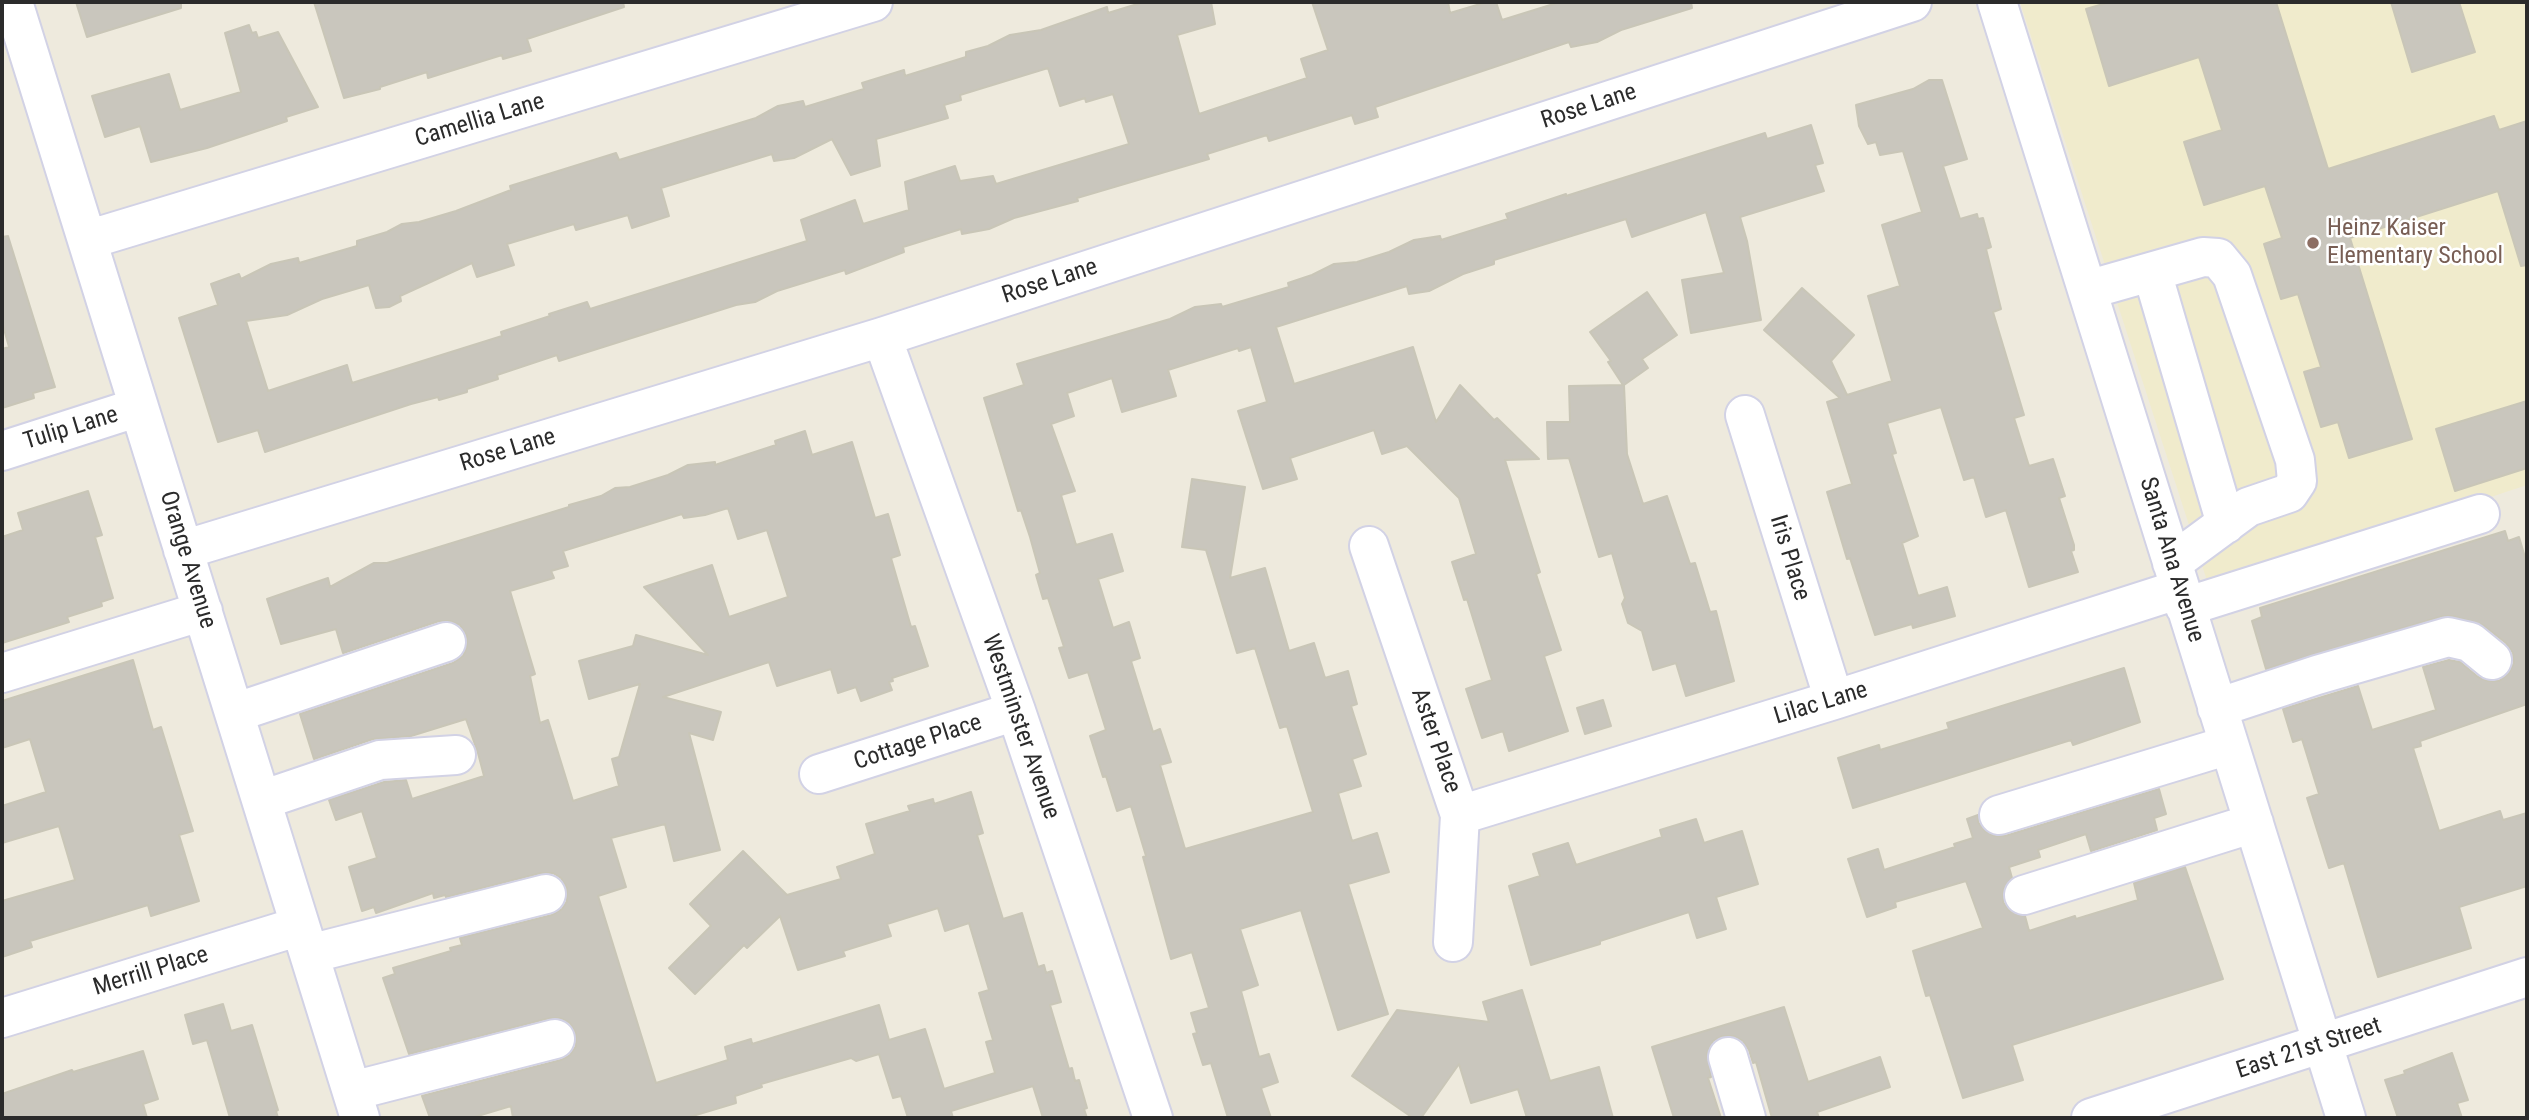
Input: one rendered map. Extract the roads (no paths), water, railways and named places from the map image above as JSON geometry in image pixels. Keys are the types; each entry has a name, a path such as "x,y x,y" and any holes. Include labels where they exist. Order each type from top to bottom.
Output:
{"street":[{"name":"Orange Avenue","path":"13,2 356,1105"},
{"name":"Camellia Lane","path":"87,240 873,2"},
{"name":"Rose Lane","path":"183,550 882,337 1912,2"},
{"name":"Santa Ana Avenue","path":"1997,2 2346,1118"},
{"path":"2087,290 2203,257 2218,258 2232,275 2295,460 2297,481 2289,493 2248,508 2226,523 2179,586"},
{"path":"2152,272 2226,523"},
{"name":"Westminster Avenue","path":"882,337 1016,711 1153,1118"},
{"name":"Tulip Lane","path":"2,451 139,407"},
{"name":"Iris Place","path":"1745,415 1834,700"},
{"name":"Lilac Lane","path":"1460,815 1834,700 2179,586 2480,514"},
{"name":"Aster Place","path":"1368,546 1460,815 1453,942"},
{"path":"2,673 202,611"},
{"path":"2217,708 2317,675 2448,637 2470,642 2492,660"},
{"path":"234,713 446,642"},
{"name":"Cottage Place","path":"819,774 1016,711"},
{"path":"1999,815 2229,745"},
{"path":"262,800 380,760 456,755"},
{"path":"2024,895 2254,824"},
{"name":"Merrill Place","path":"2,1018 305,940 545,894"},
{"name":"East 21st Street","path":"2091,1118 2527,977"},
{"path":"356,1105 555,1039"},
{"path":"1728,1057 1746,1118"}],"place":[{"name":"Heinz Kaiser Elementary School","path":"2313,243"}]}
